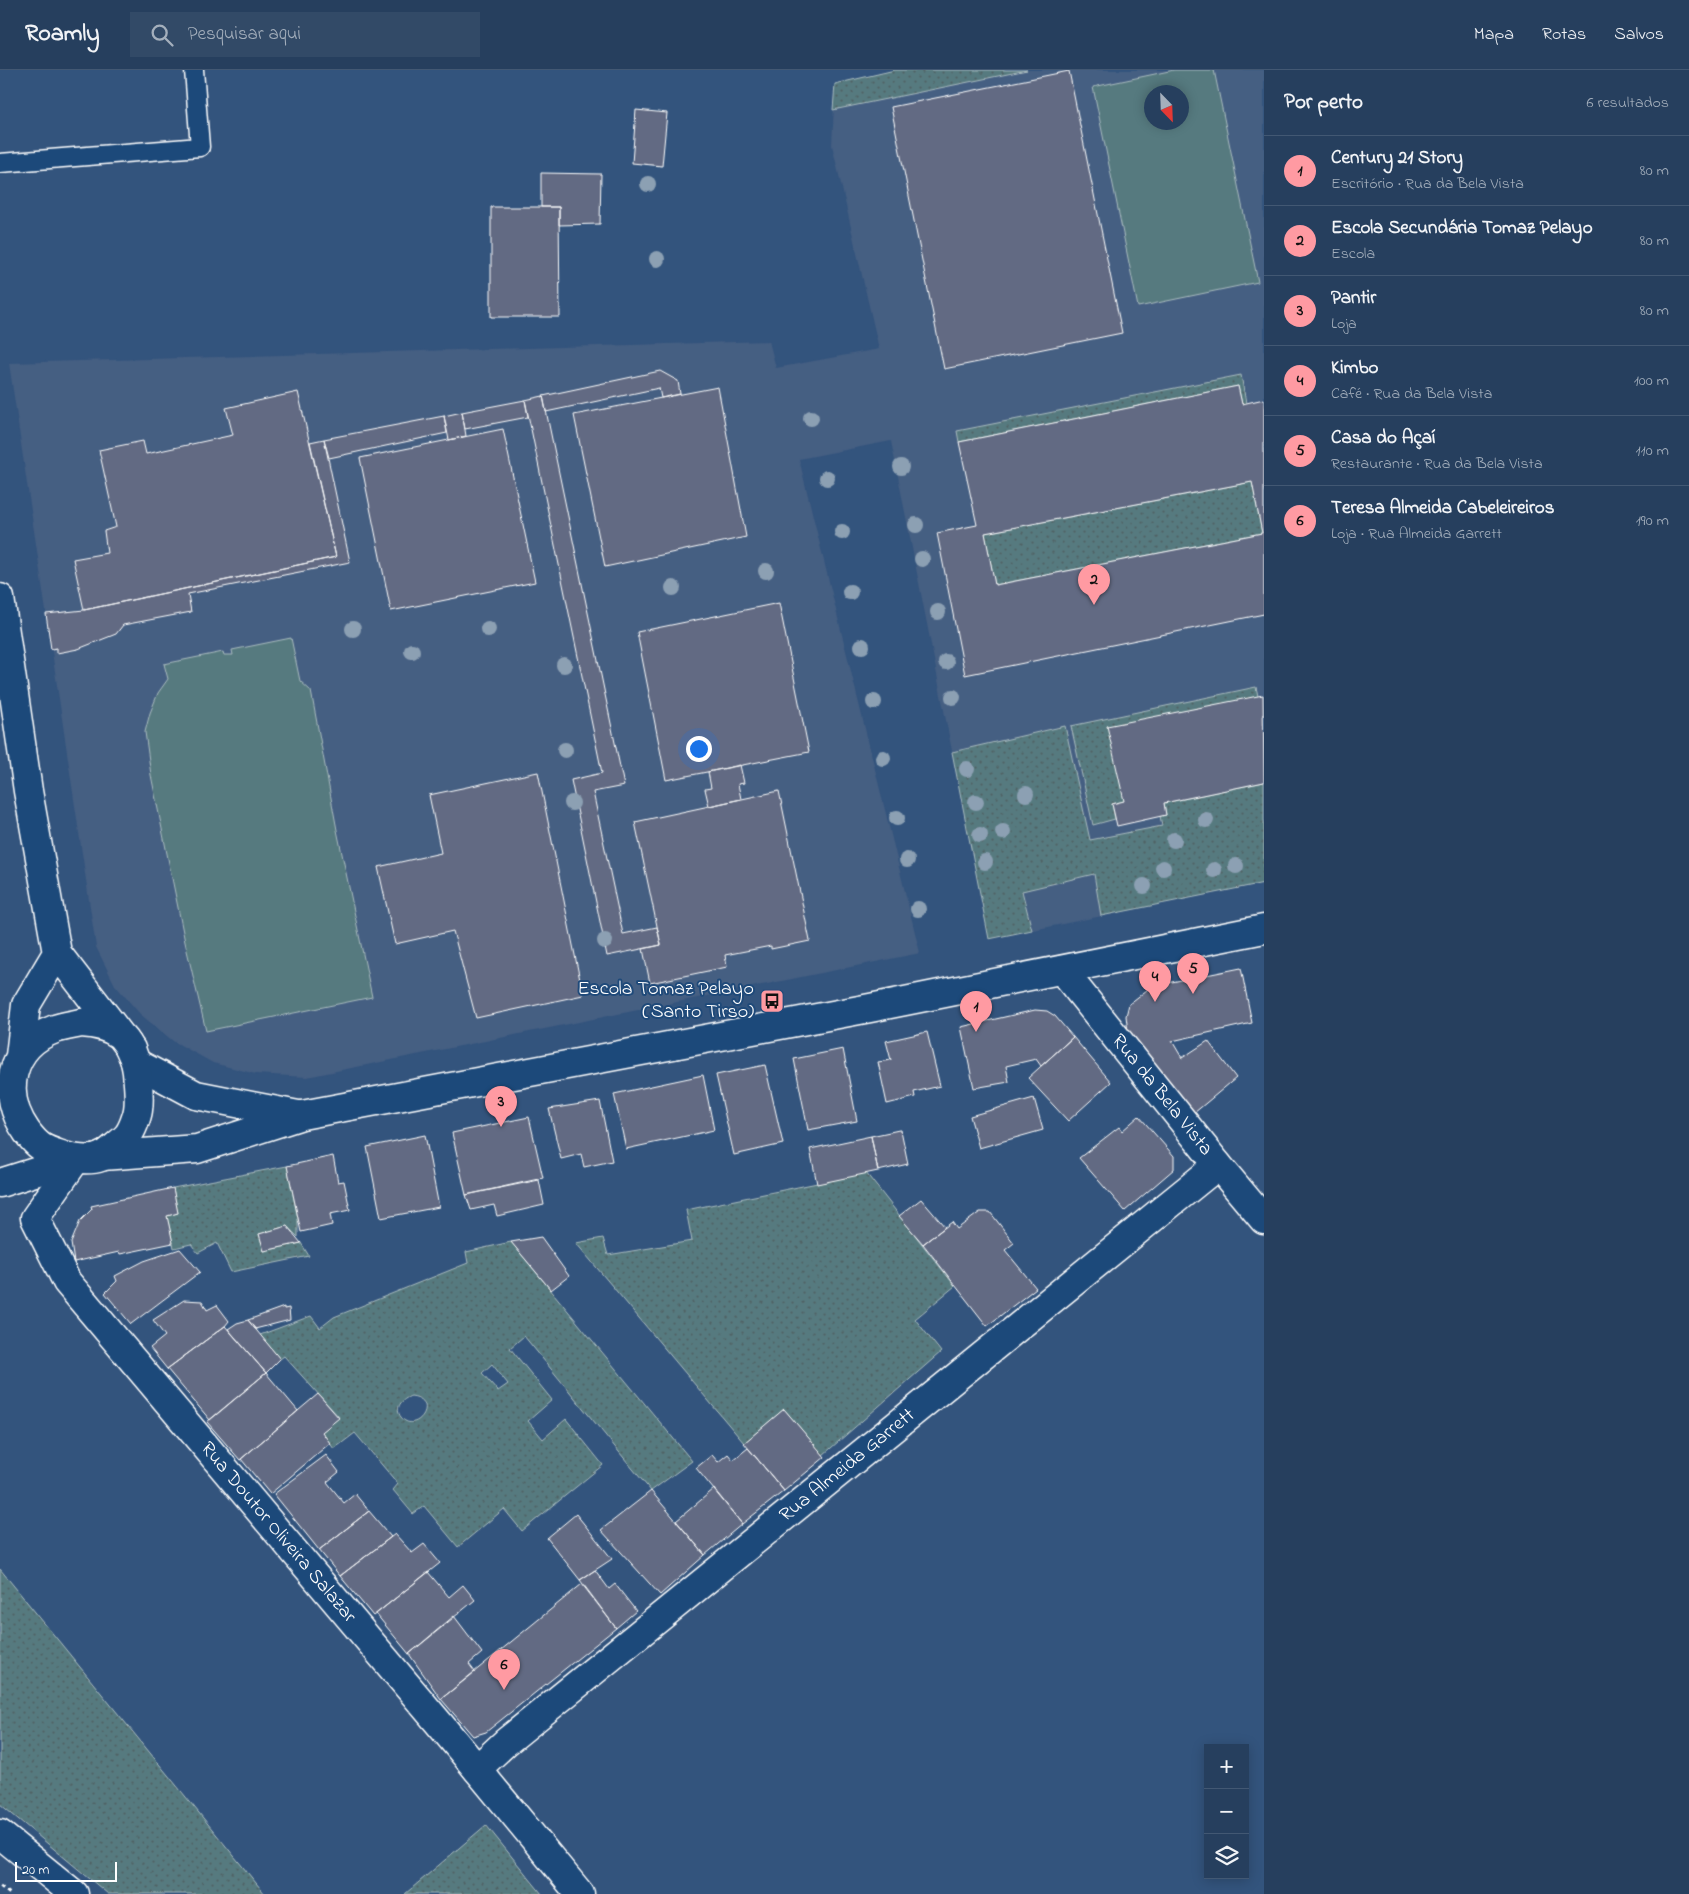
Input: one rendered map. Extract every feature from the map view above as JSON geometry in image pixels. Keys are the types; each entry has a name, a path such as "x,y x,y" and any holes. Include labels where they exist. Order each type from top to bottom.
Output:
{"street":[{"path":"0,598 28,791 57,953 131,1049 136,1064 139,1089 138,1112 128,1135 89,1158 42,1148 14,1112 10,1093 12,1074 10,1060 26,1005 57,953"},
{"path":"0,1183 89,1158 196,1148 302,1115 842,1014 1264,929"},
{"name":"Rua da Bela Vista","path":"1062,970 1264,1220"},
{"path":"10,1060 54,1029 81,1023 100,1024 120,1035"},
{"path":"136,1064 196,1095 302,1115"},
{"name":"Rua Doutor Oliveira Salazar","path":"89,1158 35,1218 67,1282 580,1894"},
{"name":"Rua Almeida Garrett","path":"477,1769 506,1742 1218,1165"},
{"path":"0,1834 74,1894"}],"lane":[{"path":"0,163 200,147 194,70"}],"path":[{"path":"0,1886 10,1894"}],"shaded area":[{"path":"895,70 1264,70 1264,883 989,939 891,441 799,459 920,953 307,1077 256,1074 213,1063 173,1041 140,1014 115,985 96,947 9,363 769,341 776,368 879,349 832,145 835,84"}],"green space":[{"path":"895,70 1027,70 833,110 835,84"},
{"path":"1174,70 1214,70 1258,282 1138,307 1093,87"},
{"path":"1241,375 1246,403 1242,404 1238,386 959,442 957,431"},
{"path":"1252,482 1262,533 995,585 985,533"},
{"path":"291,638 300,681 311,691 337,830 372,997 206,1031 185,942 151,775 145,732 158,693 168,679 164,664 223,652 224,655 233,655 232,650"},
{"path":"1256,687 1258,696 1124,801 1112,804 1115,819 1093,825 1071,726"},
{"path":"1065,726 1090,840 1162,826 1160,816 1166,815 1164,803 1264,782 1264,883 1101,916 1094,874 1022,891 1032,930 989,939 952,752"},
{"path":"287,1166 298,1219 298,1237 287,1226 259,1234 264,1251 301,1243 309,1256 231,1272 217,1243 198,1253 191,1244 174,1248 167,1216 178,1213 173,1188"},
{"path":"866,1173 955,1286 915,1319 941,1352 823,1455 784,1409 744,1443 576,1243 603,1238 608,1255 692,1241 686,1210"},
{"path":"511,1242 692,1461 651,1491 524,1336 510,1348 552,1400 528,1421 543,1439 566,1419 603,1465 522,1531 504,1509 458,1547 424,1506 413,1514 393,1490 398,1484 355,1433 334,1449 322,1432 339,1417 284,1356 280,1359 260,1335 311,1316 320,1328 334,1317 468,1263 466,1252","holes":["492,1364 508,1384 498,1391 482,1373","411,1396 420,1399 425,1409 423,1415 418,1420 407,1422 401,1417 398,1410 400,1404"]},
{"path":"0,1569 265,1894 108,1894 0,1804"},
{"path":"486,1825 542,1894 405,1894"}],"building":[{"path":"1069,71 1122,333 944,369 891,107"},
{"path":"636,110 667,113 662,166 632,163"},
{"path":"541,173 601,174 600,224 559,225 559,207 541,207"},
{"path":"491,207 559,207 560,317 491,317"},
{"path":"660,371 678,381 680,394 661,398 659,388 546,412 543,396"},
{"path":"1238,386 1242,404 1264,399 1264,614 965,675 937,533 977,525 959,442","holes":["1252,482 1262,533 995,585 985,533"]},
{"path":"718,387 746,537 605,567 574,415"},
{"path":"298,392 336,557 84,610 73,559 107,553 104,531 116,527 99,450 143,441 146,454 233,435 226,408"},
{"path":"543,396 624,786 593,792 623,934 657,927 661,945 607,956 571,780 602,773 525,400"},
{"path":"525,400 528,417 465,429 462,412"},
{"path":"462,412 466,436 449,440 444,416"},
{"path":"444,416 447,433 329,458 324,439"},
{"path":"503,429 535,582 391,611 360,458"},
{"path":"324,439 350,562 188,594 191,612 123,625 116,634 78,649 57,653 57,648 51,649 46,614 84,610 336,557 310,442"},
{"path":"779,603 809,752 666,780 637,632"},
{"path":"1263,695 1264,782 1164,803 1166,815 1117,826 1112,804 1124,801 1107,726"},
{"path":"740,765 744,783 738,784 741,799 709,806 705,789 711,788 708,772"},
{"path":"538,772 583,995 476,1018 453,931 395,944 378,867 441,853 429,795"},
{"path":"779,791 810,941 771,949 771,946 725,955 727,967 650,983 643,949 661,945 635,822"},
{"path":"1241,968 1252,1023 1172,1041 1182,1058 1208,1041 1236,1078 1194,1113 1132,1040 1128,1032 1126,1016 1129,1004 1152,986"},
{"path":"1035,1010 1047,1011 1055,1016 1073,1037 1041,1066 1036,1059 1006,1066 1009,1082 974,1088 961,1027"},
{"path":"927,1032 940,1086 914,1092 915,1097 887,1104 878,1062 891,1060 886,1041"},
{"path":"1073,1037 1111,1082 1068,1121 1028,1078"},
{"path":"843,1049 857,1121 808,1130 794,1059"},
{"path":"765,1065 783,1144 734,1155 716,1075"},
{"path":"703,1075 714,1130 626,1149 614,1094"},
{"path":"1034,1098 1043,1130 979,1148 970,1116"},
{"path":"600,1101 612,1161 584,1167 581,1154 561,1159 549,1109"},
{"path":"1139,1116 1174,1156 1174,1169 1125,1211 1079,1158 1119,1127 1122,1131"},
{"path":"529,1117 543,1178 466,1195 452,1133"},
{"path":"901,1130 908,1164 878,1171 871,1136"},
{"path":"425,1135 439,1207 381,1218 367,1147"},
{"path":"871,1136 878,1171 817,1184 810,1149"},
{"path":"333,1156 338,1182 344,1181 350,1210 330,1214 332,1225 301,1232 287,1166"},
{"path":"539,1180 544,1205 497,1216 494,1205 471,1210 466,1195"},
{"path":"173,1188 178,1213 167,1216 173,1243 74,1262 71,1243 80,1221 92,1209 91,1206"},
{"path":"921,1199 945,1227 923,1244 899,1216"},
{"path":"980,1212 990,1212 1014,1243 1005,1250 1036,1288 987,1326 923,1244 952,1222 957,1229"},
{"path":"287,1226 301,1243 264,1251 259,1234"},
{"path":"541,1237 569,1276 551,1290 511,1242"},
{"path":"180,1249 200,1272 131,1324 105,1293 117,1281 115,1276 144,1261"},
{"path":"184,1300 202,1301 207,1310 217,1305 229,1321 225,1326 167,1369 150,1348 165,1336 153,1320"},
{"path":"284,1307 284,1309 289,1308 290,1320 255,1329 248,1320"},
{"path":"248,1320 280,1359 266,1373 228,1329 237,1323"},
{"path":"225,1326 266,1373 210,1420 167,1369"},
{"path":"266,1373 298,1411 240,1460 207,1422"},
{"path":"318,1394 339,1418 322,1432 330,1443 270,1494 241,1459"},
{"path":"784,1409 825,1457 784,1491 744,1443"},
{"path":"748,1448 784,1491 742,1524 696,1468 712,1455 718,1462 728,1454 733,1460"},
{"path":"326,1455 339,1472 327,1482 344,1503 355,1494 369,1511 319,1550 274,1494"},
{"path":"714,1489 742,1524 705,1555 676,1521"},
{"path":"651,1491 705,1555 660,1595 601,1530"},
{"path":"369,1511 391,1537 340,1576 319,1550"},
{"path":"576,1514 612,1559 580,1580 547,1538"},
{"path":"395,1534 412,1553 424,1544 440,1563 373,1616 340,1576"},
{"path":"595,1570 609,1589 615,1584 636,1611 616,1628 580,1580"},
{"path":"428,1572 449,1597 463,1585 475,1600 409,1654 376,1614"},
{"path":"582,1584 616,1628 486,1732 473,1736 441,1699"},
{"path":"454,1616 482,1653 469,1664 475,1672 441,1699 409,1654"}],"place":[{"name":"Escola Secundária Tomaz Pelayo","path":"1094,605"},
{"name":"Casa do Açaí","path":"1193,994"},
{"name":"Escola Tomaz Pelayo (Santo Tirso)","path":"772,1001"},
{"name":"Kimbo","path":"1155,1002"},
{"name":"Century 21 Story","path":"976,1032"},
{"name":"Pantir","path":"501,1127"},
{"name":"Teresa Almeida Cabeleireiros","path":"504,1690"}]}
